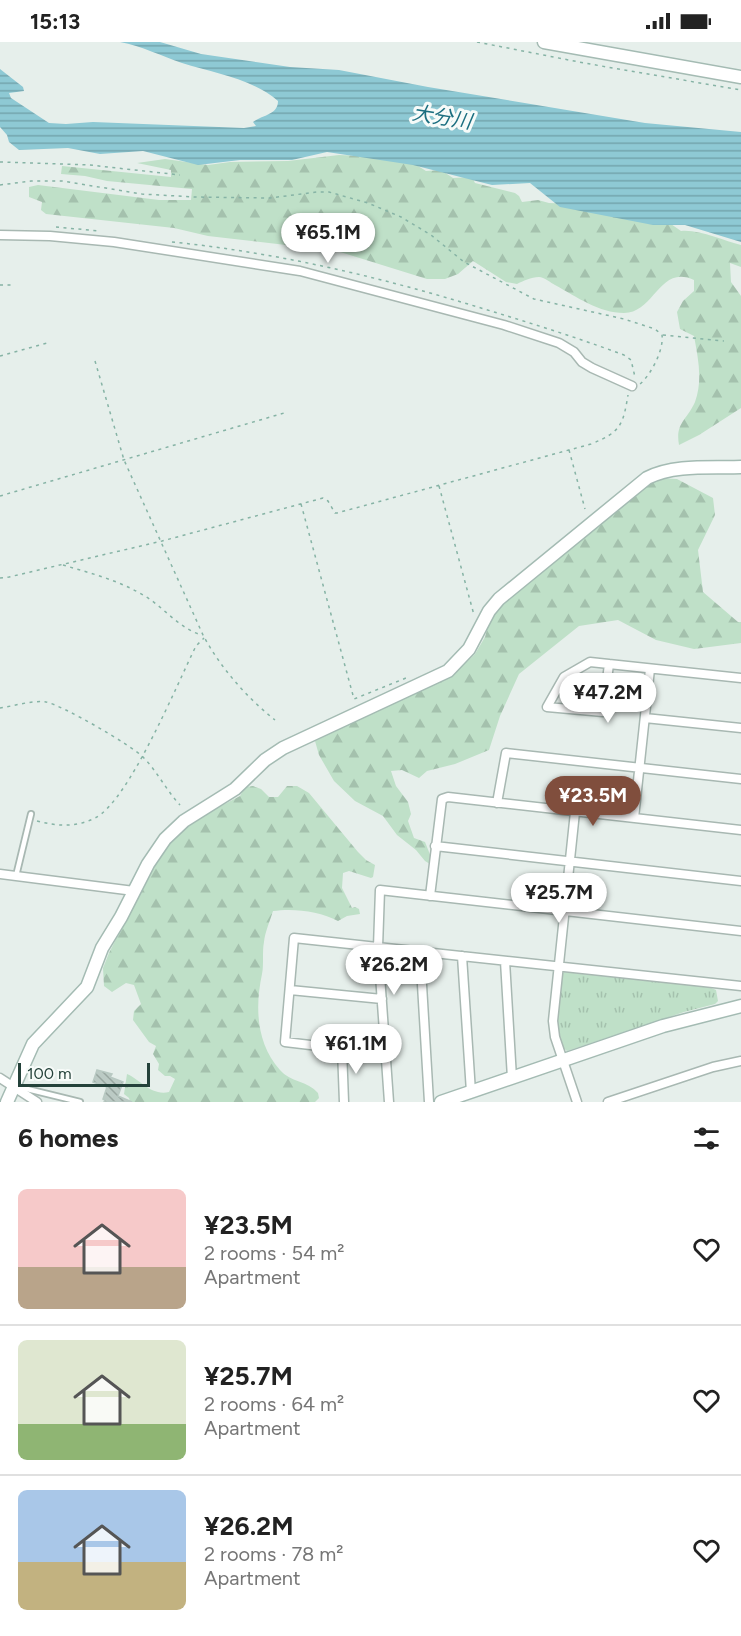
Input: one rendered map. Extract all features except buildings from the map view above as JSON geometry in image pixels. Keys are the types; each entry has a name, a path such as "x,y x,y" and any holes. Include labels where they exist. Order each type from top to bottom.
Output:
{"street":[{"path":"544,42 741,77"},
{"path":"0,235 50,236 114,242 300,271 504,325 559,344 574,352 592,369 632,386"},
{"path":"7,1102 36,1041 87,987 100,952 154,854 177,826 227,795 275,753 292,743 448,671 469,649 487,615 499,599 654,474 668,471 741,467"},
{"path":"609,664 603,712 547,707 564,677 590,662 609,664 650,669 741,678"},
{"path":"634,818 650,669"},
{"path":"645,718 741,728"},
{"path":"497,803 506,753 741,779"},
{"path":"430,896 442,798 741,830"},
{"path":"575,812 553,1025 577,1102"},
{"path":"435,846 741,881"},
{"path":"0,874 135,891"},
{"path":"389,1102 378,947 380,890 741,931"},
{"path":"386,1054 285,1042 294,938 741,986"},
{"path":"420,951 429,1102"},
{"path":"462,956 471,1092"},
{"path":"505,961 512,1078"},
{"path":"290,990 382,999"},
{"path":"441,1102 663,1026 741,1006"},
{"path":"342,1049 344,1102"},
{"path":"608,1102 713,1067 741,1061"},
{"path":"0,1078 37,1102"}],"lane":[{"path":"16,876 31,817"},
{"path":"13,1086 80,1102"}],"path":[{"path":"477,42 741,90"},
{"path":"0,162 90,165 180,175"},
{"path":"0,184 62,181 142,194 194,197 270,198 329,192 368,203 401,217 431,236 464,262 534,299 635,322 651,327 662,335 724,341"},
{"path":"51,227 106,232"},
{"path":"0,578 162,541 325,498 337,513 603,439 618,429 625,416 635,376 633,365 628,358 544,327 341,269 275,256 170,241"},
{"path":"0,285 14,285"},
{"path":"632,386 639,385 646,378 661,348 662,335"},
{"path":"0,356 48,343"},
{"path":"96,361 124,460 203,636 214,655 245,693 275,720"},
{"path":"0,496 284,413"},
{"path":"569,450 585,509"},
{"path":"438,485 474,617"},
{"path":"302,504 354,699 410,677"},
{"path":"63,565 132,589 190,630 203,636"},
{"path":"31,817 66,827 96,818 123,789 203,636"},
{"path":"0,708 34,702 49,703 112,735 142,756 180,805"}],"green space":[{"path":"339,155 415,164 426,171 441,170 453,178 472,177 475,183 515,193 522,202 538,200 549,203 579,204 671,224 681,231 703,233 741,245 741,267 730,263 731,282 741,296 741,408 679,445 680,426 695,402 699,386 694,336 680,329 677,312 683,301 694,291 694,280 682,277 673,278 665,283 643,306 634,311 615,312 588,304 541,277 530,278 517,284 506,282 473,261 458,274 445,279 427,279 337,251 208,236 174,228 46,214 41,210 42,202 29,197 29,187 38,185 159,200 191,200 192,189 61,174 62,166 171,177 171,170 137,163 165,159 208,165 230,162 288,161"},
{"path":"658,478 677,479 713,498 715,515 698,550 703,592 738,622 741,622 741,643 694,649 656,640 618,620 579,626 519,674 500,716 489,750 455,764 427,771 419,778 402,770 391,771 396,786 408,802 411,814 408,821 414,838 425,842 431,857 430,864 397,835 383,816 355,801 334,781 319,755 315,741 440,682 458,670 475,654 485,637 489,622 505,600 624,500"},
{"path":"253,786 261,789 269,797 278,797 287,786 297,786 309,793 358,852 375,865 371,878 349,871 343,873 342,888 352,908 359,909 360,914 347,916 338,921 306,911 273,911 265,934 263,970 258,999 262,1036 266,1048 280,1070 314,1089 319,1098 315,1102 130,1102 124,1094 127,1074 151,1090 163,1093 169,1092 175,1079 165,1076 158,1070 159,1064 153,1054 156,1046 149,1042 133,1020 134,1011 141,1004 134,985 126,983 112,992 104,986 103,968 155,861 169,841 204,815 240,796 245,787"},
{"path":"564,972 709,987 716,990 718,1001 715,1004 567,1051 561,1045 558,1037 556,1016 561,975"}],"water":[{"name":"大分川","path":"120,42 160,42 201,54 290,67 339,70 645,123 741,132 741,242 685,225 653,225 560,207 530,183 492,185 413,165 327,152 292,160 240,160 198,165 143,151 100,154 68,148 19,150 9,142 7,135 0,127 0,69 23,87 24,91 9,93 11,98 49,123 93,122 244,128 256,126 253,122 272,112 277,106 278,101 268,93 245,82"}]}
